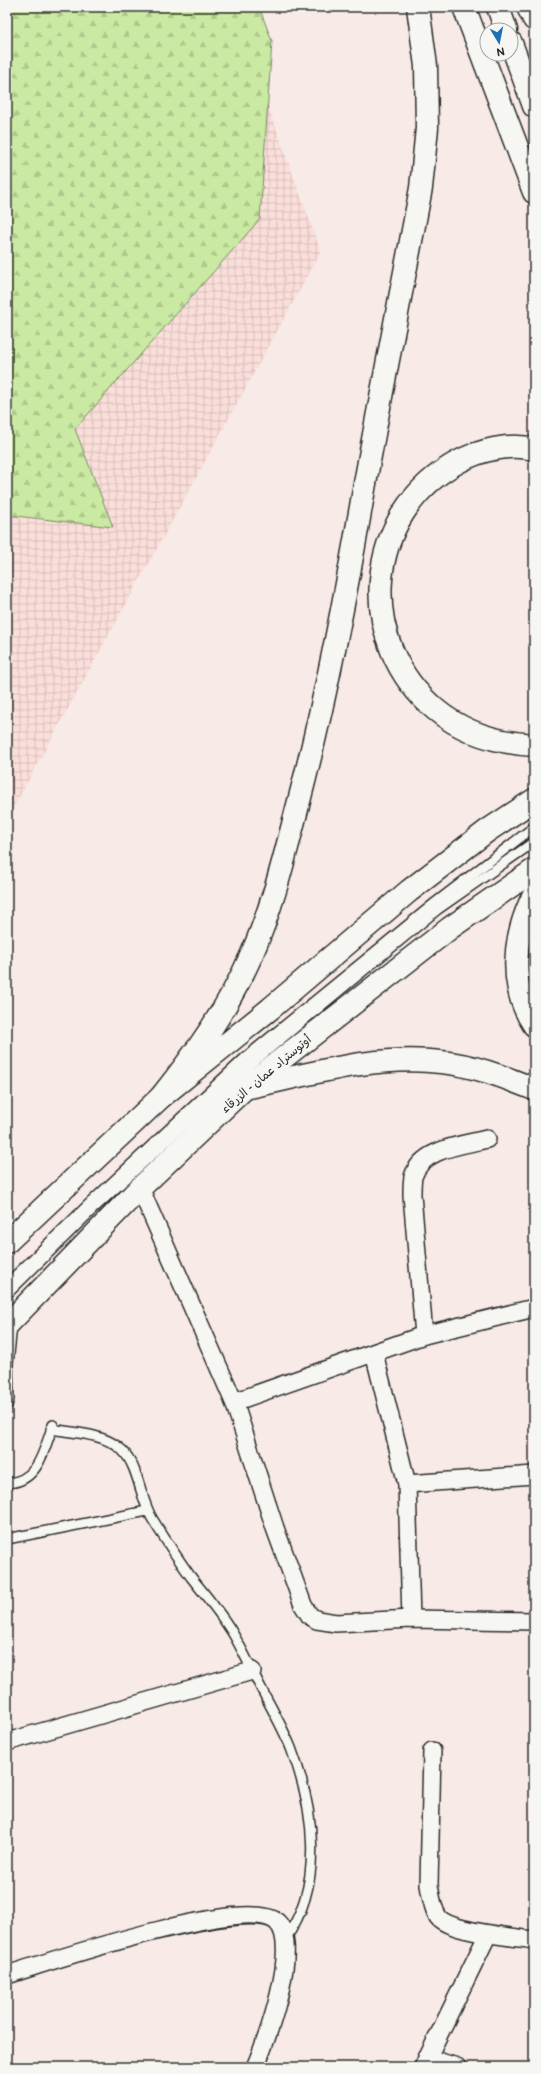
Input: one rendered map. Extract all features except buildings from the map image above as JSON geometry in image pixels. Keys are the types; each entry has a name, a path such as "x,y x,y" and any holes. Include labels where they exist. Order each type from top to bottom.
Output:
{"highway":[{"path":"161,1097 212,1029 233,993 252,955 280,875 307,768 347,584 421,188 427,128 426,74 418,7"},
{"path":"464,7 534,192"},
{"path":"498,7 503,22"},
{"path":"528,7 534,19"},
{"path":"518,62 534,106"},
{"path":"534,449 493,449 466,457 442,470 421,488 404,510 391,534 383,560 380,588 387,637 403,670 420,694 436,710 454,723 474,733 495,740 534,745"},
{"path":"8,1238 161,1097 270,1009 442,865 534,800"},
{"name":"أوتوستراد عمان - الزرقاء","path":"10,1322 140,1188 246,1087 450,928 534,870"},
{"path":"534,895 520,935 515,970 518,989 523,1004 534,1025"},
{"path":"246,1087 368,1063 417,1060 466,1066 490,1072 534,1089"}],"street":[{"path":"424,1335 412,1195 413,1176 421,1164 430,1157 444,1150 487,1139"},
{"path":"140,1188 234,1402 296,1587 310,1616 324,1622 336,1623 411,1619 534,1621"},
{"path":"234,1402 424,1335 534,1308"},
{"path":"374,1353 407,1484 411,1619"},
{"path":"407,1484 534,1475"},
{"path":"7,1742 252,1671"},
{"path":"432,1751 429,1885 432,1905 439,1919 455,1928 534,1940"},
{"path":"7,1975 125,1939 198,1922 239,1916 270,1918 280,1926 285,1939 286,1956 274,2020 255,2067"},
{"path":"457,2067 425,2063 488,1934"}],"lane":[{"path":"7,1284 88,1205 246,1057 435,903 534,827"},
{"path":"7,1294 93,1209 252,1063 438,909 534,842"},
{"path":"7,1405 9,1399 8,1364 10,1322"},
{"path":"7,1483 22,1480 38,1466 52,1426 112,1442 123,1450 130,1461 147,1511 191,1576 214,1604 233,1632 291,1747 298,1768 308,1808 311,1849 310,1882 301,1912 285,1939"},
{"path":"7,1539 147,1511"}],"shaded area":[{"path":"7,7 232,7 321,252 7,819"}],"green space":[{"path":"7,7 259,7 272,41 260,219 75,429 113,527 7,515"}]}
